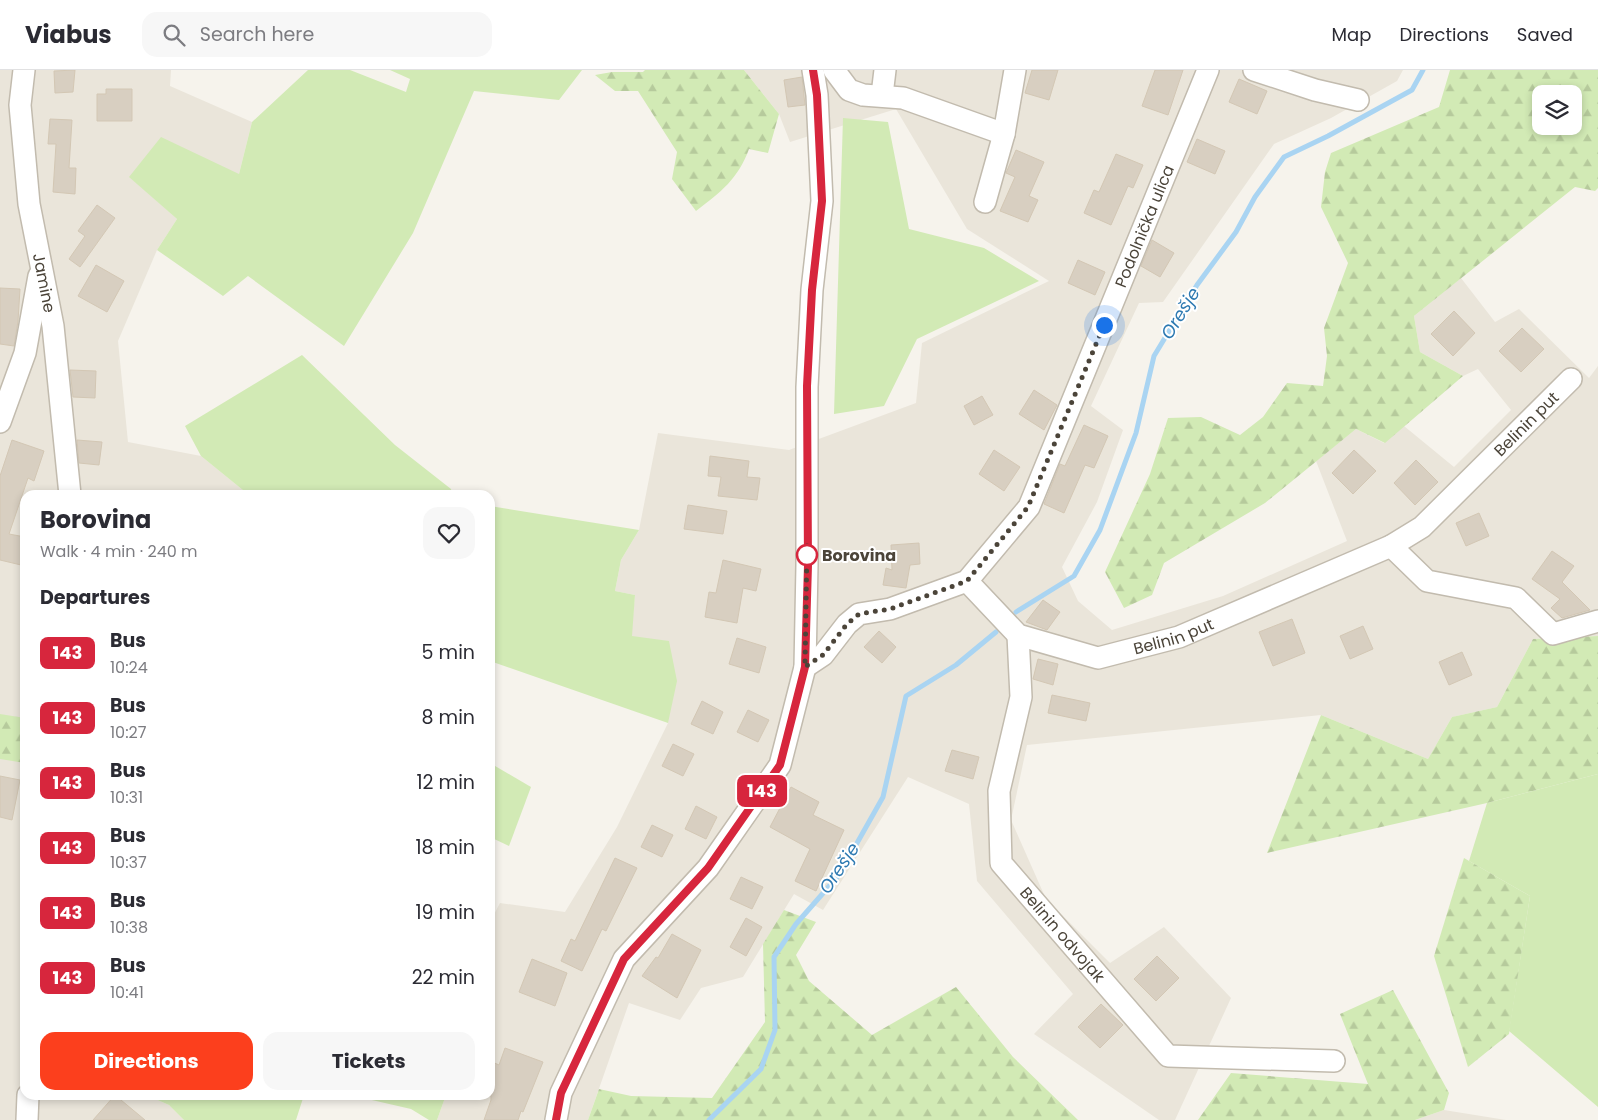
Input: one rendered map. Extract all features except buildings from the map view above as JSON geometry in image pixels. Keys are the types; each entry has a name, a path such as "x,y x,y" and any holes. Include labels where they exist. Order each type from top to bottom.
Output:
{"street":[{"name":"Jamine","path":"24,70 20,105 29,204 53,326 69,490"},
{"path":"556,1120 561,1093 624,959 708,868 780,765 805,667 808,565 807,386 812,290 822,201 817,95 813,70"},
{"path":"834,70 849,90 863,95 903,98 1004,134"},
{"path":"882,95 885,70"},
{"path":"985,202 1004,134 1015,70"},
{"name":"Podolnička ulica","path":"967,581 1028,507 1208,70"},
{"path":"1254,70 1315,90 1358,100"},
{"path":"0,422 25,353 41,266"},
{"name":"Belinin put","path":"1018,635 1098,658 1179,637 1391,546 1422,527 1571,379"},
{"path":"1391,546 1427,581 1516,598 1553,634 1598,621"},
{"path":"805,667 823,655 847,624 859,614 890,609 967,581 1018,635"},
{"name":"Belinin odvojak","path":"1018,635 1021,697 999,791 1001,863 1168,1056 1334,1061"},
{"path":"27,1120 28,1100"}],"shaded area":[{"path":"0,70 171,70 170,86 252,122 239,174 130,177 177,219 157,250 118,341 128,442 201,456 243,490 20,490 20,1100 158,1100 169,1105 184,1120 0,1120"},
{"path":"744,70 1403,70 1397,81 1331,118 1274,144 1163,302 1139,303 1091,406 1123,430 1097,502 1062,567 1078,601 1112,630 1223,596 1347,541 1316,461 1356,429 1384,443 1404,426 1454,467 1511,410 1478,369 1463,376 1420,352 1414,316 1461,278 1495,322 1519,309 1589,378 1598,366 1598,636 1533,639 1497,707 1452,717 1428,759 1321,715 1027,745 1011,820 1046,899 1110,963 1164,927 1231,998 1175,1120 1159,1120 1034,1034 1073,994 977,881 969,804 908,777 823,910 794,894 743,977 701,988 680,1020 629,1003 588,1120 437,1120 444,1100 495,1100 495,912 500,903 565,912 617,827 668,723 631,636 635,595 615,591 621,560 639,530 658,433 789,450 916,403 922,343 1049,281 967,229 896,109 790,142 779,114"},
{"path":"1444,1110 1506,1120 1415,1120"}],"green space":[{"path":"308,70 350,70 406,92 410,79 390,70 582,70 559,100 474,91 413,233 344,346 248,276 223,296 157,250 177,219 129,177 161,137 239,174 252,122"},
{"path":"645,70 744,70 779,114 768,153 749,149 740,169 734,177 713,198 696,211 672,179 677,152 638,91 615,91 595,75 612,72 643,72"},
{"path":"1450,70 1598,70 1598,188 1595,191 1575,187 1414,316 1420,352 1463,376 1385,443 1356,429 1265,503 1164,563 1152,595 1124,608 1105,572 1150,474 1168,418 1201,417 1240,435 1263,417 1287,383 1323,386 1327,356 1324,328 1348,263 1321,207 1325,172 1331,153 1439,107"},
{"path":"843,118 888,122 909,229 984,248 1039,281 917,339 884,406 834,414"},
{"path":"302,355 395,445 451,490 243,490 201,456 185,426"},
{"path":"495,507 639,530 621,560 615,591 635,595 632,636 669,641 677,681 668,723 495,663"},
{"path":"1598,636 1598,774 1487,803 1267,853 1321,715 1428,759 1452,717 1497,707 1533,639"},
{"path":"0,714 20,717 20,762 0,759"},
{"path":"495,766 531,787 509,846 495,839"},
{"path":"1598,774 1598,1107 1509,1031 1530,896 1469,861 1487,803"},
{"path":"1464,858 1530,896 1509,1034 1468,1067 1434,956"},
{"path":"784,910 816,922 796,955 809,981 872,1035 956,987 1013,1057 1078,1120 588,1120 599,1089 631,1096 712,1098 765,1022 763,944"},
{"path":"1393,990 1449,1093 1444,1110 1415,1120 1198,1120 1231,1073 1368,1084 1340,1014"},
{"path":"158,1100 302,1100 296,1120 184,1120 169,1105"},
{"path":"372,1100 444,1100 437,1120 429,1120 411,1109"}],"waterway":[{"name":"Orešje","path":"1016,612 1074,576 1100,530 1136,433 1154,356 1197,285 1236,232 1255,197 1284,157 1328,136 1412,90 1423,70"},
{"name":"Orešje","path":"709,1120 761,1069 775,1030 774,957 796,924 839,875 883,797 906,696 956,665 996,632"}],"bus line":[{"name":"143","path":"556,1120 561,1093 624,959 708,868 780,765 805,667 808,565 807,386 812,290 822,201 817,95 813,70"}],"place":[{"name":"Borovina","path":"807,555"}],"route":[{"path":"807,555 807,545 805,667 823,655 847,624 859,614 890,609 967,581 1028,507 1104,325"}]}
